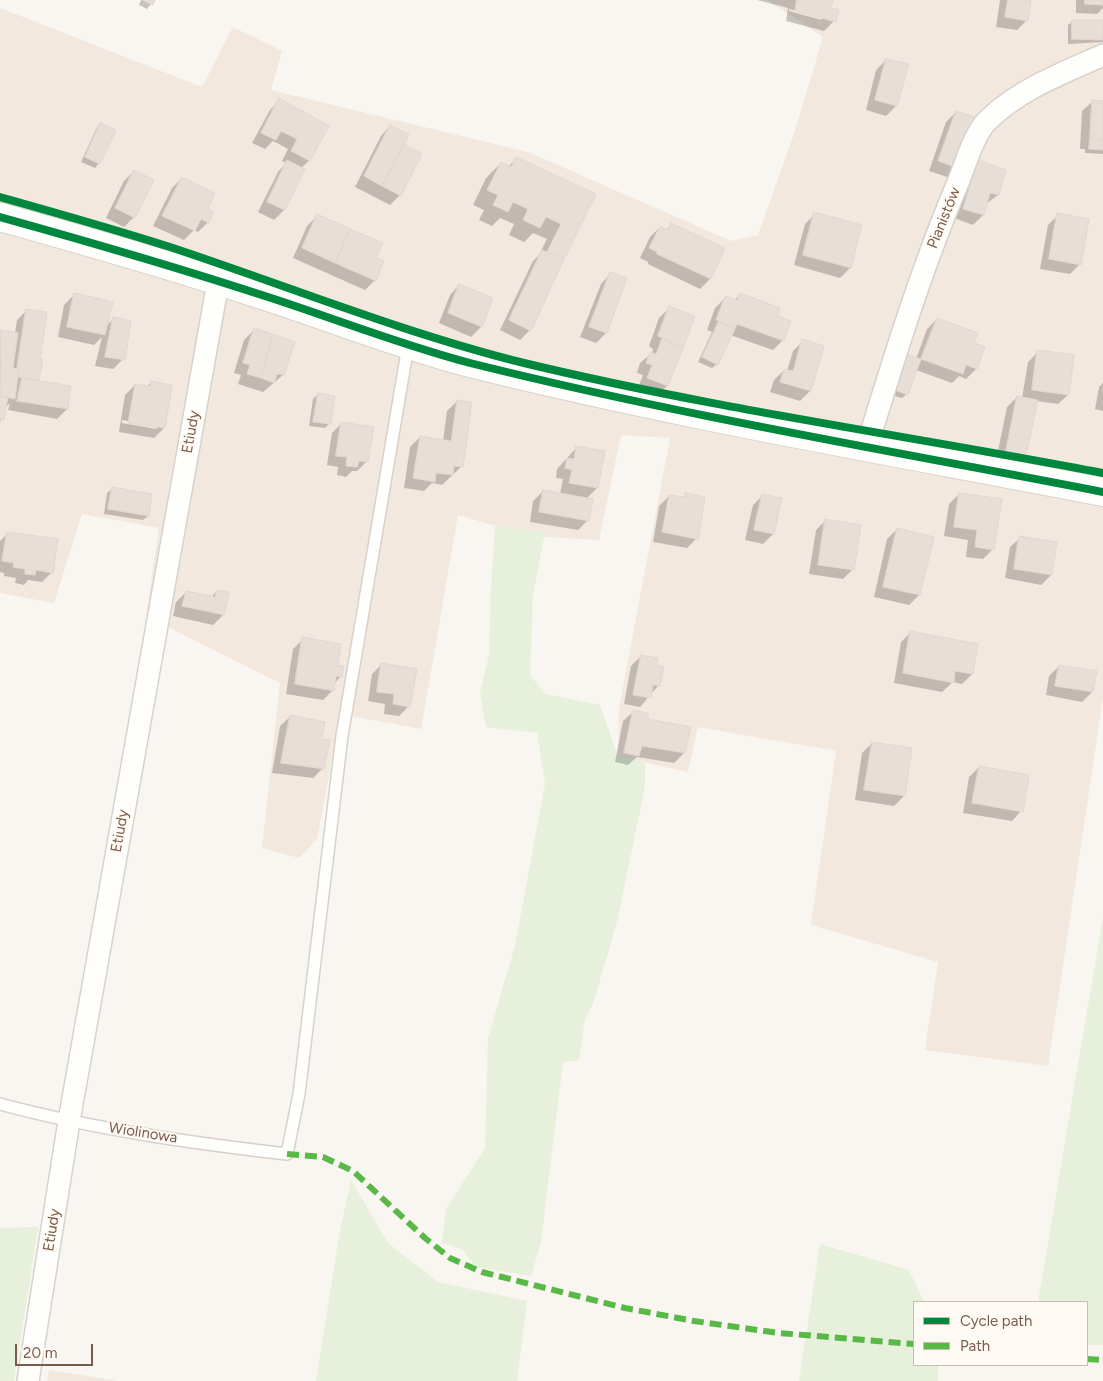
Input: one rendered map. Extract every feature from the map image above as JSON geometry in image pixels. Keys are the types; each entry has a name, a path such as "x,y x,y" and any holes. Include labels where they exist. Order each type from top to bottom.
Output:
{"street":[{"name":"Pianistów","path":"867,446 909,307 972,148 986,122 1018,95 1103,55"},
{"path":"0,217 117,249 408,346 471,363 654,404 1103,492"},
{"name":"Etiudy","path":"28,1381 69,1121 218,282"}],"lane":[{"name":"Wiolinowa","path":"0,1104 69,1121 229,1147 287,1154 299,1094 342,736 408,346"}],"shaded area":[{"path":"767,0 1103,0 1103,698 1048,1066 925,1050 938,962 811,925 836,751 698,727 688,772 618,756 619,708 670,438 621,435 599,540 531,536 458,515 421,729 341,714 317,839 299,858 262,848 280,683 146,616 159,528 82,514 54,603 0,593 0,8 202,87 233,27 282,51 271,90 528,152 731,241 758,235 794,134 823,37"},
{"path":"49,1370 118,1381 47,1381"}],"green space":[{"path":"495,526 545,532 533,595 530,675 545,694 600,705 617,754 645,763 645,787 617,922 593,1004 585,1019 579,1060 563,1062 541,1242 531,1276 476,1267 462,1249 442,1243 446,1209 485,1148 488,1038 515,946 545,784 537,733 486,727 480,693 489,655"},
{"path":"1103,917 1103,1345 1088,1345 1088,1301 1038,1301"},
{"path":"351,1180 388,1243 438,1282 527,1301 517,1381 316,1381 339,1236"},
{"path":"38,1227 14,1381 0,1381 0,1228"},
{"path":"820,1244 909,1270 924,1301 913,1301 913,1366 938,1366 938,1381 799,1381"}],"building":[{"path":"143,0 155,0 153,5"},
{"path":"797,0 833,0 831,8 839,10 836,22 795,11"},
{"path":"1008,0 1031,0 1028,21 1005,17"},
{"path":"1085,0 1103,0 1103,5 1085,4"},
{"path":"1072,20 1103,20 1103,40 1072,39"},
{"path":"886,59 909,64 897,106 875,100"},
{"path":"279,98 329,126 310,161 291,151 297,139 281,131 276,140 261,133"},
{"path":"1092,100 1103,101 1103,140 1090,139"},
{"path":"956,111 975,117 958,168 938,161"},
{"path":"100,123 116,130 100,164 85,157"},
{"path":"390,125 409,135 382,186 364,176"},
{"path":"1090,139 1103,140 1103,150 1089,149"},
{"path":"404,144 422,154 401,196 382,186"},
{"path":"516,157 596,194 564,259 547,252 561,224 546,217 540,228 523,220 528,209 513,202 508,212 493,205 498,195 487,190 501,162 511,167"},
{"path":"287,160 305,169 285,210 267,202"},
{"path":"978,160 1006,170 999,195 990,193 984,215 963,209"},
{"path":"134,170 154,180 135,218 115,208"},
{"path":"182,177 215,193 208,208 214,212 209,223 201,219 195,231 162,216"},
{"path":"814,212 862,225 851,268 803,255"},
{"path":"1057,213 1089,219 1081,265 1049,259"},
{"path":"317,214 350,229 335,263 302,248"},
{"path":"671,223 725,248 711,279 657,254 657,252 649,248 660,226 668,230"},
{"path":"350,229 383,243 376,258 384,261 376,281 335,263"},
{"path":"542,250 564,259 531,331 509,320"},
{"path":"610,272 627,278 607,333 589,327"},
{"path":"459,284 493,298 482,327 448,313"},
{"path":"74,293 113,302 105,335 67,327"},
{"path":"740,293 780,308 778,316 791,321 784,341 737,324 735,329 716,320 725,296 737,300"},
{"path":"669,306 695,316 683,348 658,336"},
{"path":"26,309 47,312 40,359 43,359 39,380 18,377 19,369 17,369"},
{"path":"113,317 131,321 125,360 105,357"},
{"path":"937,318 978,333 974,343 985,347 977,369 966,365 963,374 921,359"},
{"path":"719,321 735,329 718,365 702,357"},
{"path":"254,328 273,334 261,378 247,374 250,365 243,363"},
{"path":"1,330 18,333 13,368 19,369 15,399 0,396"},
{"path":"273,334 295,342 284,375 277,374 274,383 261,378"},
{"path":"662,339 683,348 668,386 647,378 652,365 646,363 650,352 656,354"},
{"path":"802,339 824,346 811,391 780,382 784,369 793,371"},
{"path":"1037,350 1074,355 1069,395 1032,390"},
{"path":"908,355 921,359 908,395 895,390"},
{"path":"22,378 71,386 68,409 17,401"},
{"path":"151,381 172,385 165,428 128,423 135,384 150,386"},
{"path":"318,393 335,396 331,424 313,422"},
{"path":"0,396 8,397 4,420 0,419"},
{"path":"1017,396 1038,400 1026,455 1006,451"},
{"path":"457,400 472,402 463,467 454,466 453,475 436,473 435,482 413,478 420,436 451,441"},
{"path":"341,422 374,427 368,462 359,461 357,467 346,466 347,457 336,456"},
{"path":"576,446 605,451 598,488 569,483 572,470 565,468 567,458 574,459"},
{"path":"112,487 152,494 149,516 108,509"},
{"path":"543,490 593,499 589,521 539,512"},
{"path":"685,493 705,497 698,541 697,539 662,532 669,495 684,497"},
{"path":"959,493 1002,499 994,550 975,547 977,530 954,527"},
{"path":"762,494 782,498 774,534 754,530"},
{"path":"825,519 861,525 854,570 818,565"},
{"path":"897,528 934,537 920,595 883,587"},
{"path":"7,532 58,539 53,573 36,570 35,575 25,574 25,569 13,567 14,563 2,561"},
{"path":"1019,536 1057,542 1052,575 1014,569"},
{"path":"217,590 229,592 224,615 182,606 186,591 215,597"},
{"path":"910,631 978,644 973,674 955,671 954,683 903,673"},
{"path":"302,637 341,644 338,665 344,666 342,677 336,676 334,691 295,684"},
{"path":"641,655 658,658 657,665 664,667 660,686 653,685 651,698 633,695"},
{"path":"381,663 417,669 410,707 393,704 394,694 377,692"},
{"path":"1059,665 1097,671 1093,692 1055,686"},
{"path":"633,710 648,713 648,719 691,727 685,753 642,746 639,756 624,753"},
{"path":"290,715 325,722 322,739 330,740 324,769 281,763"},
{"path":"872,742 912,748 905,796 864,790"},
{"path":"979,766 1029,775 1023,812 972,803"}],"marked path":[{"path":"287,1154 323,1157 353,1171 425,1238 450,1258 482,1272 625,1308 694,1321 779,1333 913,1344"},
{"path":"1088,1359 1103,1360"}],"cycle path":[{"path":"0,197 107,227 434,338 524,363 740,408 1103,473"},
{"path":"0,217 202,276 394,340 470,363 706,416 1103,492"}]}
